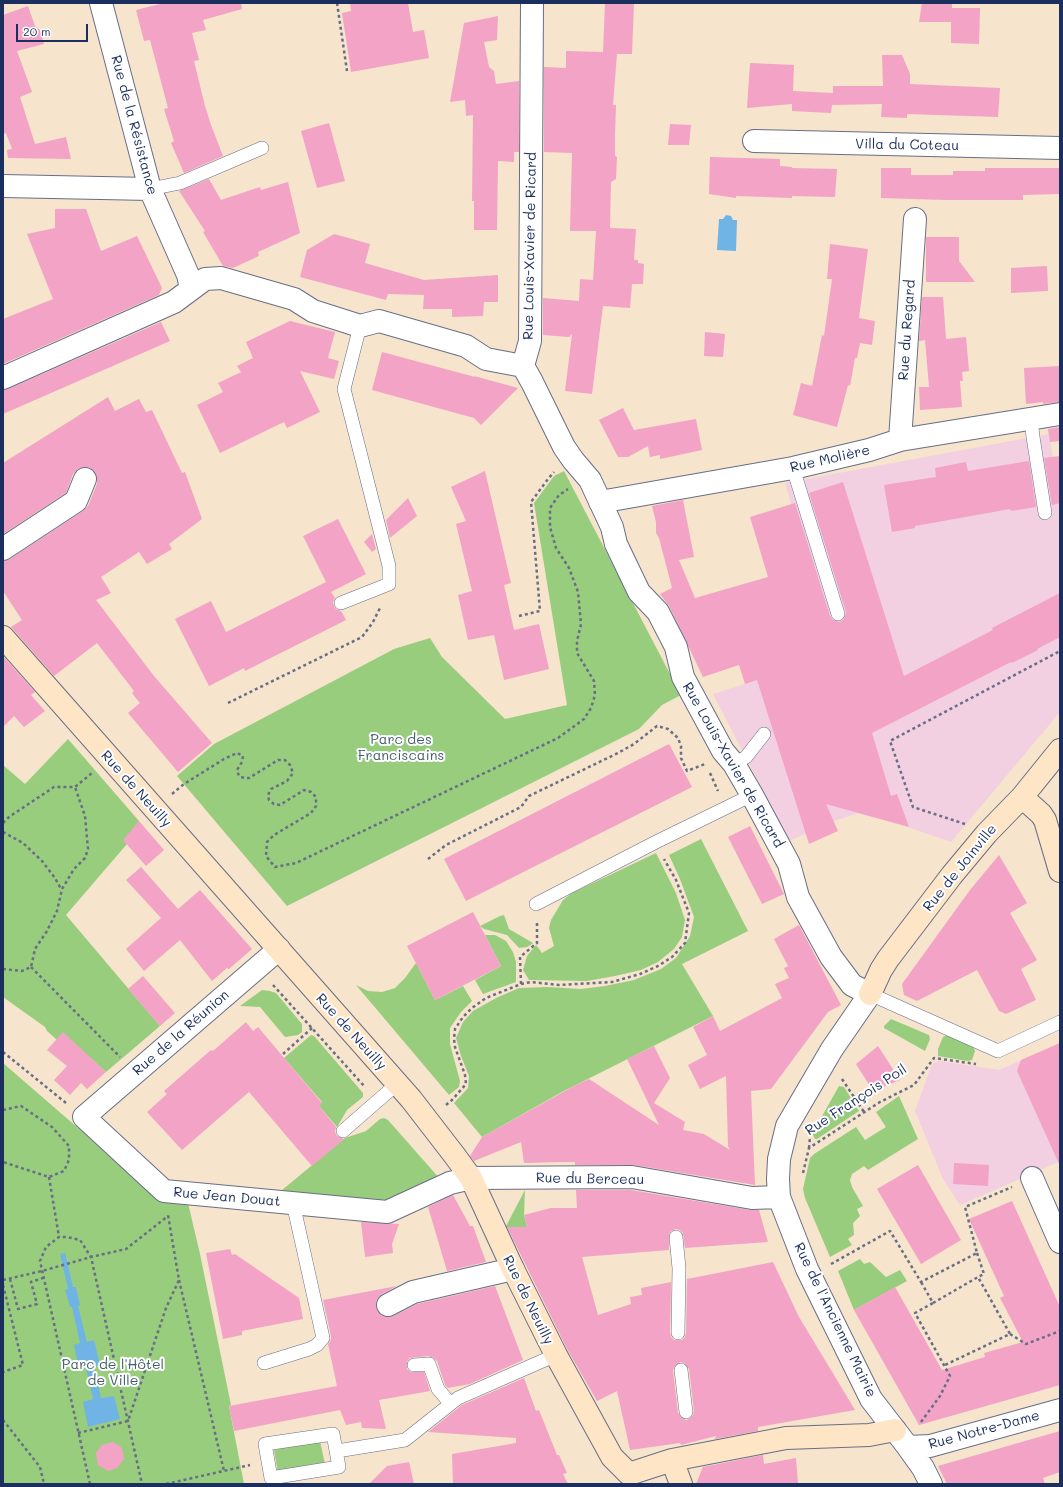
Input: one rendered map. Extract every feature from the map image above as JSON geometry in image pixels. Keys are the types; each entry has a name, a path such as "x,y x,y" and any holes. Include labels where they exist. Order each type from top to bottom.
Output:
{"street":[{"name":"Rue de la Résistance","path":"101,3 150,190 188,276 191,288"},
{"name":"Rue Louis-Xavier de Ricard","path":"532,3 530,341 523,366 564,447 590,480 612,527 616,544 639,592 658,612 676,647 683,677 723,751 734,764 752,795 789,864 798,896 831,957 852,985 870,994"},
{"name":"Villa du Coteau","path":"754,141 1060,148"},
{"path":"3,186 150,190"},
{"name":"Rue du Regard","path":"900,440 915,219"},
{"path":"3,378 174,302 205,279 221,278 294,299 313,311 360,326 379,321 466,346 486,359 523,366"},
{"name":"Rue Molière","path":"600,502 794,468 869,450 900,440 1060,414"},
{"path":"3,549 76,501 85,479"},
{"name":"Rue de Neuilly","path":"3,637 397,1084 471,1178 513,1269 556,1355 612,1457 626,1479"},
{"name":"Rue de Joinville","path":"870,994 888,959 952,875 987,833 1022,797 1060,750"},
{"path":"1022,797 1041,814 1045,820 1060,871"},
{"name":"Rue de la Réunion","path":"84,1117 279,949"},
{"name":"Rue de l'Ancienne Mairie","path":"870,994 832,1049 794,1111 787,1126 779,1159 779,1198 807,1269 871,1398 923,1468 931,1484"},
{"name":"Rue Jean Douat","path":"84,1117 164,1191 387,1212 450,1183 471,1178"},
{"name":"Rue du Berceau","path":"471,1178 632,1176 752,1198 779,1198"},
{"path":"1032,1178 1060,1242"},
{"path":"388,1305 413,1292 513,1269"},
{"name":"Rue Notre-Dame","path":"908,1447 930,1446 1060,1410"},
{"path":"626,1479 684,1453 786,1438 869,1435 895,1430"},
{"path":"681,1484 684,1453"}],"lane":[{"path":"150,190 180,183 262,148"},
{"path":"341,603 389,584 389,566 344,389 360,326"},
{"path":"1031,419 1044,513"},
{"path":"794,468 838,614"},
{"path":"734,764 746,757 764,734"},
{"path":"536,904 656,842 752,795"},
{"name":"Rue Louis-Xavier de Ricard","path":"870,994 998,1051"},
{"path":"998,1051 1060,1022"},
{"path":"343,1131 397,1084"},
{"path":"264,1363 309,1349 317,1345 323,1338 293,1203"},
{"path":"676,1237 679,1268 678,1332"},
{"path":"337,1451 406,1440 458,1398 556,1355"},
{"path":"414,1365 429,1364 438,1389 450,1403"},
{"path":"681,1370 686,1412"},
{"path":"333,1434 337,1451 339,1467 271,1478 265,1444 333,1434"}],"path":[{"path":"338,3 347,71"},
{"path":"519,616 540,611 531,502 560,466 573,460"},
{"path":"154,809 184,784 224,758 237,753 243,756 242,762 237,770 239,776 244,778 249,778 278,760 285,760 290,765 293,773 287,781 271,789 268,795 269,800 274,804 280,805 304,790 311,792 316,797 316,806 312,813 274,835 267,842 266,856 275,867 282,866 296,863 558,738 584,719 591,708 595,695 594,681 577,653 577,641 581,624 578,592 569,568 556,548 550,527 550,508 559,495 572,486 590,480"},
{"path":"228,703 362,637 373,622 383,602 389,584"},
{"path":"987,833 913,807 890,741 1060,651"},
{"path":"428,859 446,844 522,807 529,796 618,754 634,744 657,726 668,729 678,738 681,746 681,758 688,771 705,764 726,807"},
{"path":"3,823 9,817 54,787 75,787 95,770 95,755 102,750"},
{"path":"31,967 35,949 47,931 57,911 61,890 74,869 85,858 88,849 85,816 75,787"},
{"path":"3,832 23,843 42,861 55,878 61,890"},
{"path":"449,1111 446,1105 466,1084 465,1075 455,1047 455,1029 463,1017 472,1008 486,998 521,984 532,982 559,985 612,982 640,974 658,966 672,957 685,943 689,913 676,880 656,842"},
{"path":"521,984 520,957 537,943 536,904"},
{"path":"3,969 22,971 31,967"},
{"path":"31,967 122,1059 134,1074"},
{"path":"257,968 378,1101"},
{"path":"283,1054 312,1028"},
{"name":"Rue François Poil","path":"802,1178 809,1148 880,1102 914,1085 934,1058 980,1064 998,1051"},
{"path":"3,1052 84,1117"},
{"path":"838,1085 842,1078 864,1112"},
{"path":"3,1110 21,1106 52,1126 69,1146 69,1160 64,1170 48,1177 3,1162"},
{"path":"809,1148 810,1136"},
{"path":"48,1177 59,1237"},
{"path":"919,1425 940,1396 950,1376 915,1313 984,1274 965,1207 1032,1178"},
{"path":"164,1191 179,1280 224,1471"},
{"path":"3,1280 126,1249 168,1215"},
{"path":"807,1269 834,1263 890,1231 933,1303"},
{"path":"90,1484 40,1261 46,1247 59,1237 80,1240 91,1257 142,1484"},
{"path":"921,1282 977,1253"},
{"path":"978,1277 1010,1334 1026,1344 1060,1331"},
{"path":"10,1279 18,1309 37,1304 31,1282 43,1278"},
{"path":"128,1421 166,1308 179,1280"},
{"path":"3,1285 23,1365 3,1372"},
{"path":"945,1366 1010,1334"},
{"path":"3,1420 40,1467 44,1484"},
{"path":"78,1433 128,1421"},
{"path":"166,1484 268,1461"}],"shaded area":[{"path":"1049,434 1053,458 1060,458 1060,712 951,842 902,825 858,813 834,821 789,841 713,694 745,684 810,566 785,483"},
{"path":"1060,1043 1060,1166 1058,1162 960,1205 943,1179 915,1111 932,1064 939,1061 999,1070"}],"green space":[{"name":"Parc des Franciscains","path":"564,471 681,695 662,705 639,729 287,906 177,776 214,744 394,649 430,638 442,657 505,719 567,705 534,503 554,476"},
{"path":"68,739 139,821 127,844 66,915 160,1026 106,1072 89,1057 57,1040 47,1031 45,1027 3,997 3,765 25,784"},
{"path":"701,839 748,931 682,964 713,1016 562,1092 482,1137 454,1103 468,1088 469,1076 456,1038 463,1022 473,1011 496,998 519,988 547,987 581,989 605,986 634,980 661,969 676,958 690,936 694,917 680,879 669,855"},
{"path":"656,853 676,893 685,920 682,937 674,949 658,962 641,970 615,976 587,981 529,980 523,970 527,956 536,945 542,953 554,946 549,928 551,920 563,900 572,893"},
{"path":"504,915 509,929 533,943 532,944 527,947 519,948 507,935 484,929 480,926"},
{"path":"485,935 495,935 506,941 513,952 516,962 516,982 483,994 475,980 501,966"},
{"path":"416,963 435,1000 463,986 472,1001 461,1012 450,1028 450,1044 460,1081 459,1087 449,1095 356,985 368,991 382,992 395,988 405,978"},
{"path":"262,990 276,993 302,1024 302,1032 298,1035 285,1037 260,1007 240,1006"},
{"path":"891,1019 929,1035 930,1039 925,1051 884,1028 884,1026"},
{"path":"311,1035 314,1036 363,1093 363,1097 347,1110 337,1127 319,1106 322,1102 284,1058"},
{"path":"947,1035 973,1046 975,1051 972,1060 967,1061 938,1056 938,1049 943,1037"},
{"name":"Parc de l'Hôtel de Ville","path":"3,1063 123,1167 159,1201 188,1203 231,1405 229,1406 244,1484 3,1484"},
{"path":"839,1086 844,1087 859,1111 815,1139 813,1132"},
{"path":"899,1096 918,1139 868,1170 864,1166 852,1174 850,1180 852,1187 863,1206 857,1209 860,1216 853,1223 854,1235 848,1239 852,1245 830,1257 805,1198 803,1189 810,1158 856,1127 865,1140 886,1127 876,1112"},
{"path":"384,1118 388,1120 440,1179 390,1201 276,1195 345,1138 366,1131 380,1119"},
{"path":"525,1190 524,1215 527,1227 505,1228"},
{"path":"860,1259 864,1264 870,1262 886,1277 900,1270 907,1281 854,1310 838,1271"},
{"path":"320,1441 325,1464 278,1473 274,1450"}],"water":[{"path":"726,215 731,216 733,220 737,220 736,251 717,250 719,219 723,219"},
{"path":"65,1253 73,1287 76,1287 80,1305 78,1306 87,1342 94,1340 100,1365 94,1367 101,1398 114,1396 120,1419 88,1427 83,1402 93,1399 86,1368 79,1369 74,1345 80,1343 72,1307 70,1307 65,1290 68,1289 60,1254"}],"building":[{"path":"164,3 241,3 242,9 203,20 206,30 192,33 199,60 194,61 205,106 223,156 184,173 171,143 174,141 164,109 168,108 150,40 144,41 136,10"},
{"path":"350,3 408,3 413,32 424,30 429,58 351,72 342,13 351,11"},
{"path":"605,3 634,3 632,54 617,54 613,105 616,105 615,156 617,157 616,179 611,182 610,228 636,229 634,260 638,260 638,263 644,264 643,284 632,284 630,308 603,306 592,394 565,391 572,334 569,337 543,335 543,298 579,301 580,279 593,280 596,231 570,231 572,153 544,152 544,67 566,68 566,51 603,52"},
{"path":"922,3 952,3 952,8 980,8 979,44 951,43 951,22 919,22"},
{"path":"28,6 35,26 40,30 44,44 17,51 32,92 20,97 35,144 66,137 71,159 8,158 7,150 12,149 6,133 3,134 3,15"},
{"path":"498,16 497,40 484,42 489,67 494,71 496,84 519,81 519,152 514,152 514,162 498,161 497,230 474,230 474,201 472,201 473,115 466,116 465,100 450,102 464,23"},
{"path":"882,55 902,55 910,74 910,84 1000,88 998,117 907,114 907,118 881,117 882,104 832,105 831,113 792,111 792,104 747,108 750,63 794,65 793,91 833,93 833,86 883,86"},
{"path":"329,123 345,181 317,188 301,131"},
{"path":"670,124 691,125 689,145 668,145"},
{"path":"710,157 780,159 780,166 792,168 837,169 835,197 792,196 792,198 736,196 736,198 709,194"},
{"path":"881,168 911,168 911,175 953,175 953,171 985,171 985,168 1060,168 1060,194 1023,195 1023,200 881,198"},
{"path":"209,179 221,200 260,187 261,190 288,182 300,233 258,252 259,256 233,268 223,266 203,232 205,231 179,191"},
{"path":"55,209 86,209 101,251 137,236 162,288 159,295 3,364 3,319 53,299 27,234 55,228"},
{"path":"334,234 370,244 365,263 424,280 498,275 498,302 484,302 483,316 452,317 452,309 423,309 424,295 388,294 386,300 300,277 307,250"},
{"path":"926,237 959,237 959,261 975,282 926,282"},
{"path":"830,244 868,249 859,318 875,321 872,345 860,343 857,358 855,358 850,386 848,385 837,427 793,415 801,383 812,386 822,335 824,336 832,279 827,279"},
{"path":"1047,266 1048,291 1011,293 1011,268"},
{"path":"922,297 943,297 946,339 966,337 969,371 962,372 963,381 960,381 962,407 920,410 919,387 929,387 925,340 919,341"},
{"path":"290,321 335,332 328,358 339,361 334,379 300,371 320,412 287,428 284,422 220,453 197,405 223,392 218,383 241,372 237,366 253,358 246,342"},
{"path":"161,322 170,341 3,414 3,390"},
{"path":"705,332 725,334 723,357 704,356"},
{"path":"382,352 518,388 481,425 474,418 372,390"},
{"path":"1060,366 1060,402 1026,404 1024,368"},
{"path":"108,397 115,411 139,399 146,412 152,410 182,473 185,472 202,519 169,544 172,549 147,564 139,552 101,577 111,593 96,600 154,676 212,743 178,772 128,713 140,703 132,693 134,691 97,643 54,676 11,627 22,620 3,591 3,561 10,559 83,511 88,506 97,484 97,478 95,472 90,468 84,467 78,469 73,474 66,493 3,534 3,463"},
{"path":"623,408 634,430 696,419 702,450 660,459 660,455 650,457 648,446 628,457 618,457 599,420"},
{"path":"1060,427 1060,441 1050,442 1048,429"},
{"path":"1060,456 1060,503 1052,505 1044,458"},
{"path":"1029,461 1036,507 1011,511 1010,509 915,526 915,528 892,532 884,485 936,477 935,468 966,462 968,471"},
{"path":"485,471 511,583 504,585 514,630 539,624 549,669 504,680 494,635 468,640 458,595 472,591 456,524 466,521 451,487"},
{"path":"843,482 904,676 1060,593 1060,637 1037,649 1038,650 1012,663 1011,662 872,733 891,796 897,794 909,827 826,804 838,831 809,844 757,680 745,684 739,665 703,677 669,606 660,594 672,588 659,538 656,533 656,522 652,506 683,500 694,557 679,560 695,598 768,577 750,517 795,503 830,616 833,620 840,622 844,619 846,612 809,493"},
{"path":"408,498 417,516 390,538 386,520"},
{"path":"338,519 366,574 331,592 335,598 333,602 334,606 336,609 341,611 346,620 245,671 244,668 209,686 175,619 211,601 226,632 326,582 303,536"},
{"path":"372,534 376,549 372,552 364,542"},
{"path":"3,656 35,692 31,695 45,711 24,727 14,716 3,727"},
{"path":"669,744 692,787 466,901 444,859"},
{"path":"139,821 164,850 146,866 123,840"},
{"path":"750,826 784,894 762,904 728,837"},
{"path":"999,855 1027,903 1010,913 1037,960 1021,969 1036,1000 1006,1014 999,1011 977,970 917,1001 904,995 902,984 970,890"},
{"path":"141,867 178,909 200,890 252,949 229,969 227,968 212,981 180,940 144,971 126,949 161,918 126,880"},
{"path":"473,912 501,966 435,1000 407,946"},
{"path":"799,925 841,1005 828,1012 771,1089 751,1091 755,1185 634,1165 575,1165 575,1162 524,1163 521,1142 474,1161 470,1156 482,1137 589,1079 659,1125 627,1059 654,1046 670,1078 654,1103 685,1122 683,1130 704,1134 730,1150 728,1146 726,1076 700,1089 688,1065 707,1055 693,1027 713,1016 720,1031 782,998 775,984 789,978 784,968 788,966 774,939"},
{"path":"143,976 175,1013 160,1026 128,989"},
{"path":"246,1022 253,1031 258,1027 322,1103 319,1106 336,1127 335,1132 337,1136 344,1139 312,1166 249,1092 182,1150 147,1112 167,1094 164,1091"},
{"path":"63,1032 106,1072 87,1089 81,1083 70,1095 54,1080 67,1066 47,1050"},
{"path":"1060,1043 1060,1166 1017,1071 1021,1060"},
{"path":"878,1046 900,1080 873,1091 856,1064"},
{"path":"954,1163 989,1165 988,1186 953,1184"},
{"path":"918,1165 961,1240 921,1264 877,1189"},
{"path":"576,1190 631,1190 750,1210 759,1210 768,1242 685,1248 683,1233 676,1229 671,1231 669,1234 669,1250 582,1257 598,1315 631,1304 630,1297 642,1295 641,1288 671,1282 670,1333 674,1340 682,1340 686,1333 687,1279 773,1262 799,1317 855,1410 758,1427 758,1431 715,1439 716,1436 681,1445 680,1443 630,1450 617,1391 597,1401 567,1349 507,1227 527,1227 524,1215 551,1208 577,1208","holes":["680,1362 684,1363 689,1369 694,1411 693,1415 687,1420 683,1419 678,1413 673,1371 674,1367"]},
{"path":"453,1195 470,1226 473,1226 486,1262 447,1271 428,1207"},
{"path":"1012,1201 1060,1307 1060,1385 919,1425 854,1310 895,1287 942,1370 985,1357 984,1353 1023,1342 1000,1298 1004,1296 969,1219"},
{"path":"361,1222 399,1224 392,1244 393,1253 365,1257"},
{"path":"230,1249 232,1255 235,1254 299,1298 303,1319 242,1331 242,1335 223,1339 206,1253"},
{"path":"397,1286 382,1294 377,1299 377,1310 382,1316 393,1316 417,1304 495,1286 523,1360 470,1384 448,1388 445,1385 437,1361 434,1358 428,1356 410,1358 407,1362 407,1369 411,1372 424,1372 430,1391 379,1400 386,1429 362,1428 361,1422 346,1425 340,1410 234,1431 229,1406 337,1386 328,1344 331,1340 331,1336 323,1300"},
{"path":"524,1378 536,1411 539,1410 557,1455 559,1455 567,1473 563,1474 568,1484 453,1484 452,1454 516,1443 516,1438 428,1432 462,1405"},
{"path":"1060,1431 1060,1472 1043,1478 1045,1484 947,1484 938,1466"},
{"path":"113,1442 122,1448 124,1459 117,1468 108,1471 98,1465 96,1453 102,1445"},
{"path":"763,1455 764,1464 796,1458 798,1484 696,1484 703,1467"},
{"path":"409,1462 414,1484 369,1484 387,1466"}]}
